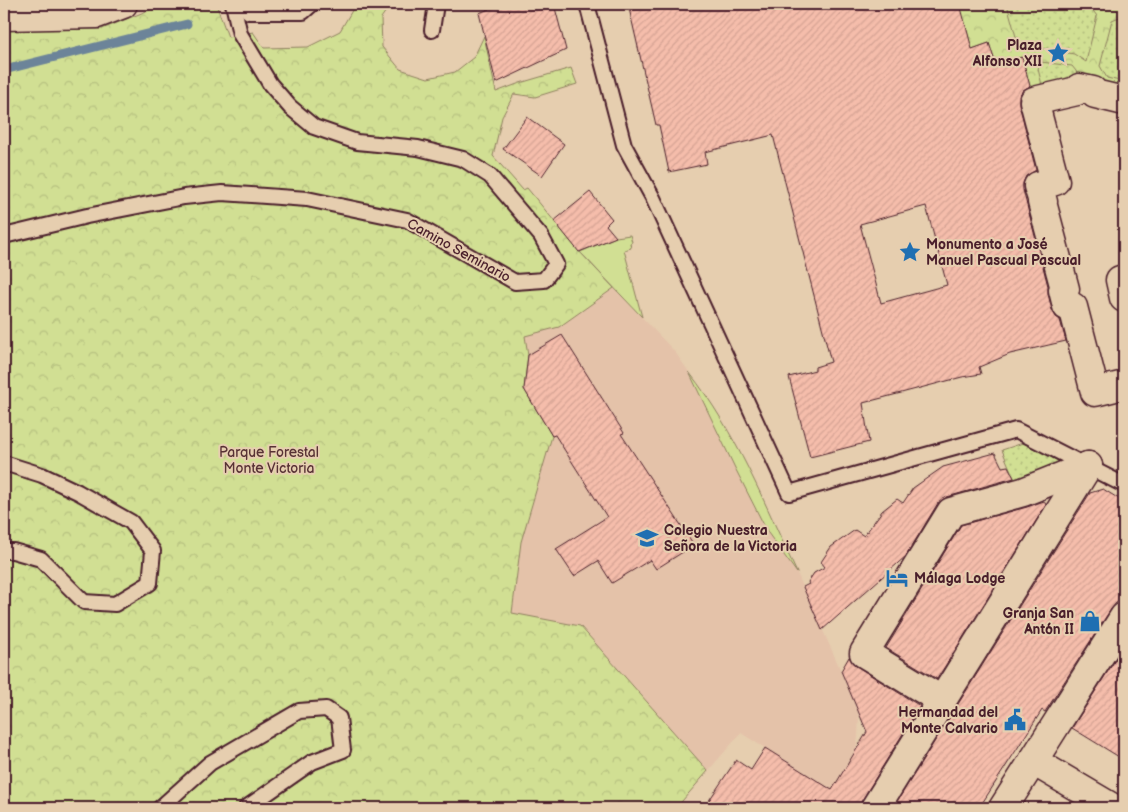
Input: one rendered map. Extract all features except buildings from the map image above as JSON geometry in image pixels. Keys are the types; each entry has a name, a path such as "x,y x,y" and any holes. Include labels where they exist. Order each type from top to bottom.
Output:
{"street":[{"path":"4,16 97,14 123,4"},
{"path":"1124,101 1079,88 1077,91 1034,101 1055,181 1038,186 1044,202 1042,202 1045,216 1066,290 1063,290 1067,306 1073,307 1095,392 1124,385"},
{"path":"1124,279 1120,280 1124,298"},
{"path":"875,808 1088,466"},
{"path":"941,700 864,653 951,512 1023,492 1088,466"},
{"path":"1003,808 1124,617"},
{"path":"1033,761 1113,808"}],"lane":[{"name":"Camino Seminario","path":"4,236 87,216 184,197 222,193 307,199 407,220 515,282 544,280 556,264 542,236 490,176 463,159 418,148 356,142 314,127 290,107 270,84 240,34 233,4"},
{"path":"243,4 249,12 303,12 312,4"},
{"path":"432,30 436,4"},
{"path":"587,4 624,145 653,198 789,493 1016,430 1124,485"},
{"path":"4,464 42,475 78,492 131,522 153,551 150,583 115,604 84,602 41,559 13,551 4,551"},
{"path":"160,808 210,763 299,711 326,709 339,718 344,750 312,762 246,808"}],"shaded area":[{"name":"Colegio Nuestra Señora de la Victoria","path":"614,288 675,352 689,372 768,533 797,573 856,704 859,715 855,756 853,755 830,792 741,733 708,771 580,626 512,614 521,542 552,436 524,389 528,355 525,336 559,327"}],"green space":[{"name":"Parque Forestal Monte Victoria","path":"164,4 216,4 228,37 253,32 264,48 308,47 340,31 354,4 391,4 381,18 382,47 400,69 428,78 455,72 474,57 484,36 496,92 571,68 577,84 535,97 514,94 502,117 493,156 523,190 527,188 578,250 614,288 559,327 525,336 528,355 524,389 552,436 521,542 512,613 580,626 708,771 676,808 4,808 4,30 102,29"},
{"name":"Plaza Alfonso XII","path":"959,4 1124,4 1124,101 1034,101 1022,57 996,65 989,43 972,49"},
{"path":"1007,4 1088,4 1097,16 1086,62 1074,54 1018,44"},
{"path":"1124,15 1124,82 1107,78 1100,66 1112,20"},
{"path":"1041,62 1072,66 1080,83 1044,99 1038,69"},
{"path":"630,235 631,248 624,250 642,317 580,252 616,237"},
{"path":"689,372 721,419 749,469 797,573 768,533"},
{"path":"1026,442 1064,465 1017,485 1002,450"}],"waterway":[{"path":"4,70 187,24"}],"place":[{"name":"Plaza Alfonso XII","path":"1058,53"},
{"name":"Monumento a José Manuel Pascual Pascual","path":"910,252"},
{"name":"Colegio Nuestra Señora de la Victoria","path":"647,538"},
{"name":"Málaga Lodge","path":"897,578"},
{"name":"Granja San Antón II","path":"1090,621"},
{"name":"Hermandad del Monte Calvario","path":"1015,720"}]}
